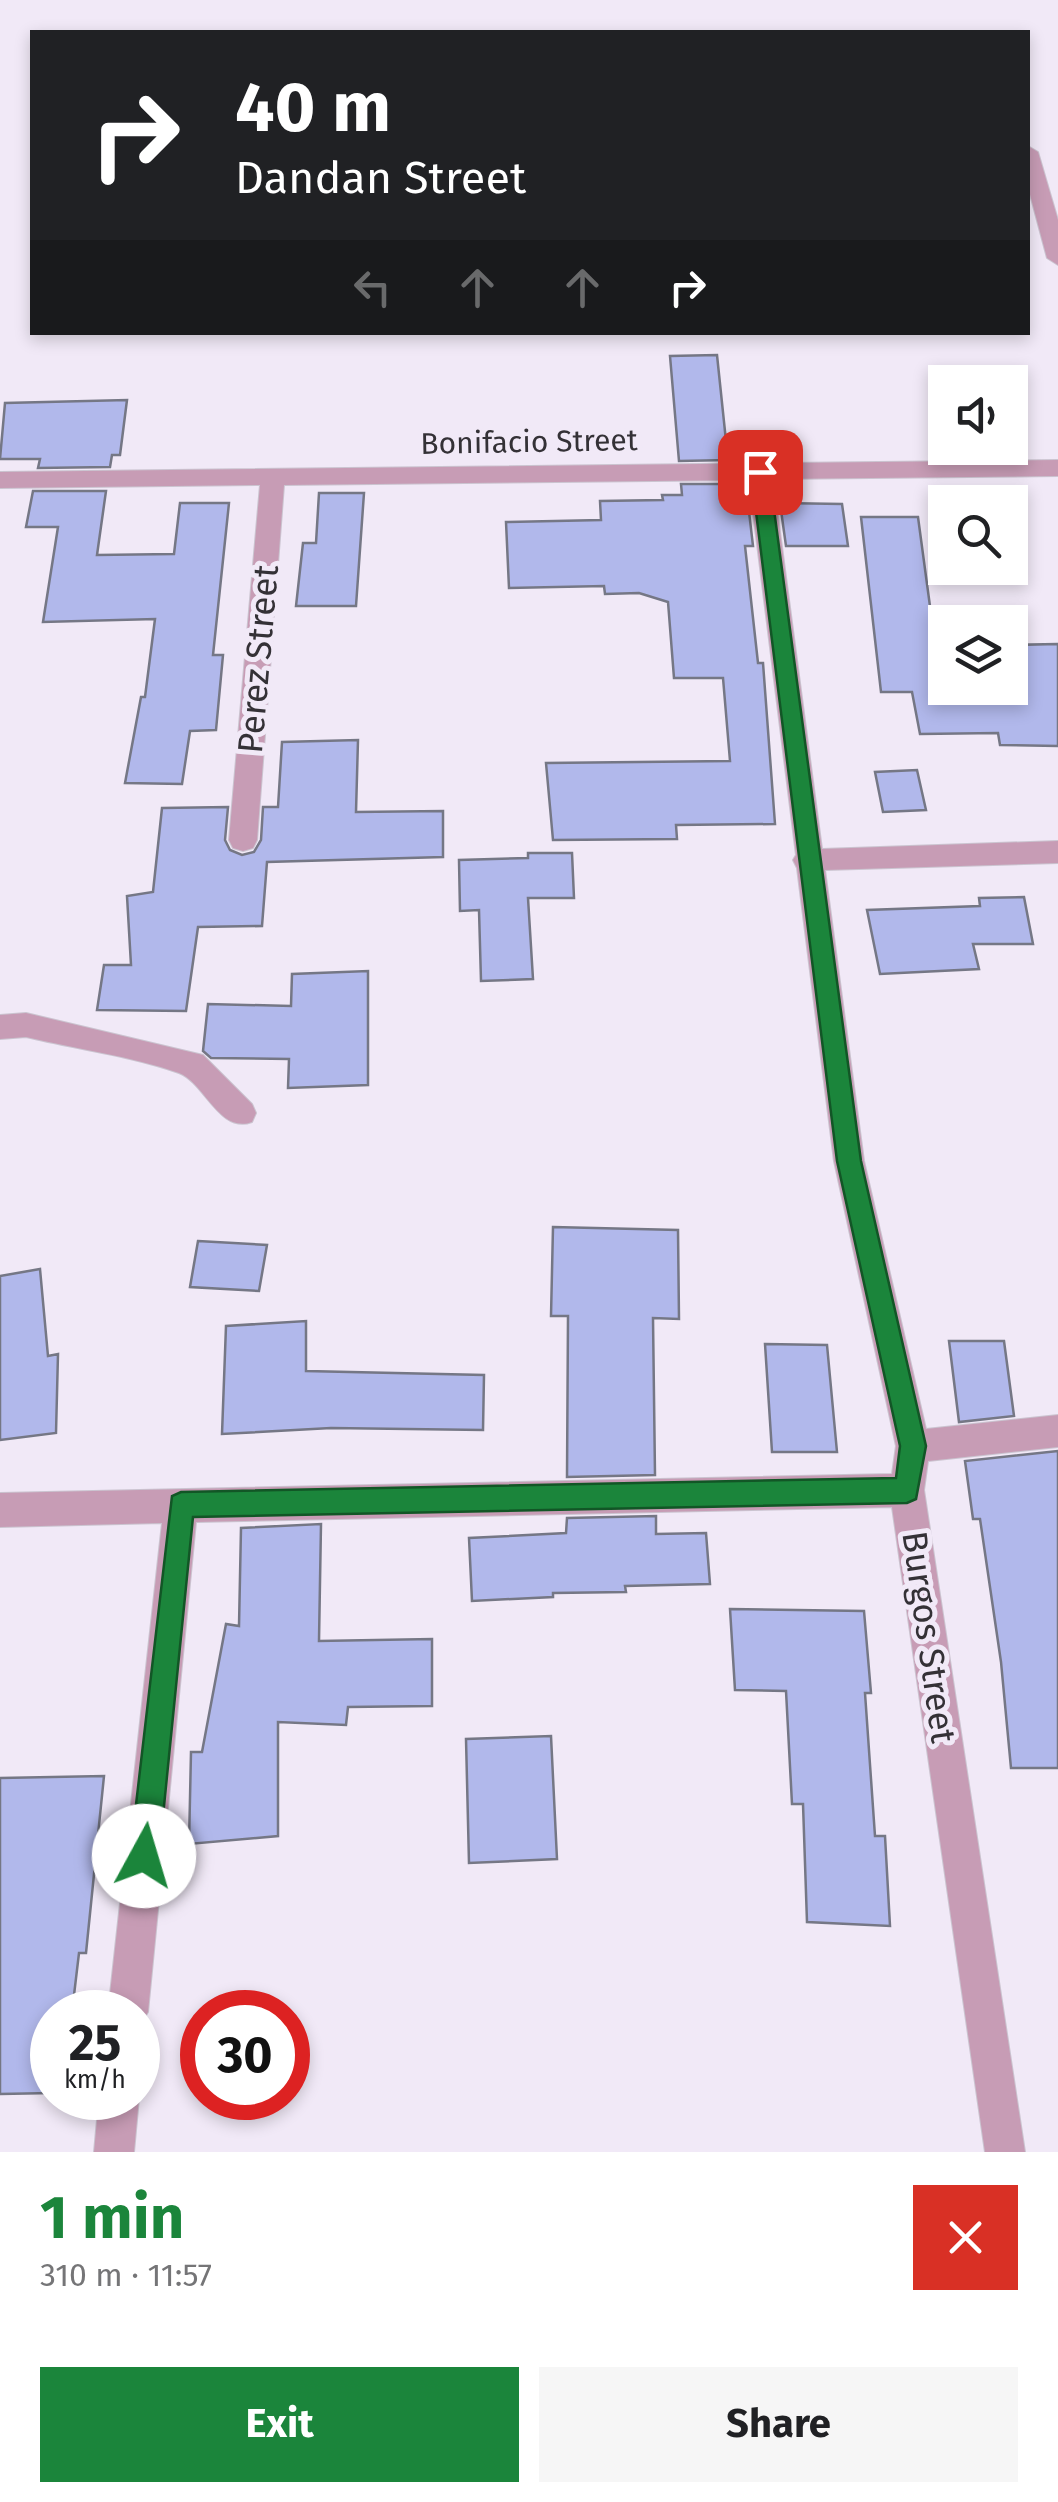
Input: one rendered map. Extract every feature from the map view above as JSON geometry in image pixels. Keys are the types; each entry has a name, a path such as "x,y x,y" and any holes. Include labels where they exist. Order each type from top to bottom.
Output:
{"street":[{"path":"1030,159 1058,258"},
{"name":"Bonifacio Street","path":"0,480 1058,468"},
{"name":"Burgos Street","path":"760,472 849,1161 913,1446 907,1490 1005,2152"},
{"name":"Perez Street","path":"243,840 273,478"},
{"path":"808,860 1058,852"},
{"path":"0,1027 26,1025 192,1064 241,1113"},
{"path":"913,1446 1058,1431"},
{"path":"0,1510 907,1490"},
{"path":"130,1990 181,1505"},
{"path":"114,2152 118,2120"}],"building":[{"path":"717,355 728,460 679,461 670,356"},
{"path":"127,400 120,455 112,455 110,467 38,468 40,459 0,459 5,403"},
{"path":"681,484 731,484 732,494 740,494 741,503 748,503 753,546 745,546 758,663 763,663 775,824 676,825 677,839 553,840 546,763 730,761 723,678 674,678 668,602 639,593 605,594 604,586 509,588 506,522 601,520 600,501 663,500 662,495 682,495"},
{"path":"33,491 106,491 97,555 174,554 180,503 229,503 213,655 223,655 216,730 190,731 182,784 125,783 141,697 145,697 155,619 43,622 58,527 26,527"},
{"path":"319,493 364,493 356,606 296,606 303,543 316,543"},
{"path":"780,503 842,504 848,546 786,546"},
{"path":"861,517 918,517 930,605 928,705 1028,705 1028,645 1058,644 1058,746 1000,745 998,733 920,734 912,692 881,692"},
{"path":"358,740 356,812 443,811 443,857 267,862 262,926 198,927 186,1011 97,1010 104,965 131,965 127,896 153,892 162,808 228,807 225,840 230,850 242,855 254,852 261,840 263,807 278,807 282,742"},
{"path":"917,770 926,810 883,812 875,772"},
{"path":"528,853 572,853 574,898 528,898 533,979 481,981 479,910 460,911 459,860 528,858"},
{"path":"1024,897 1033,944 973,944 979,969 880,974 867,910 980,906 979,898"},
{"path":"368,971 368,1085 288,1088 289,1059 211,1058 203,1051 208,1004 291,1006 292,974"},
{"path":"553,1227 678,1230 679,1319 653,1318 655,1475 567,1477 568,1316 551,1316"},
{"path":"198,1241 267,1245 259,1291 190,1287"},
{"path":"40,1269 48,1356 58,1354 56,1433 0,1440 0,1276"},
{"path":"306,1321 306,1371 484,1375 483,1430 331,1428 222,1434 226,1326"},
{"path":"949,1341 1004,1341 1014,1416 959,1422"},
{"path":"765,1344 827,1345 837,1452 772,1452"},
{"path":"1058,1451 1058,1768 1011,1768 1001,1662 980,1519 973,1519 965,1461"},
{"path":"656,1516 656,1534 706,1533 710,1584 625,1586 626,1592 553,1593 553,1597 472,1601 469,1538 566,1533 567,1518"},
{"path":"321,1524 319,1641 432,1639 432,1706 348,1707 346,1725 278,1722 278,1836 189,1844 191,1752 202,1752 226,1624 239,1626 241,1528"},
{"path":"730,1609 864,1611 871,1693 865,1693 875,1836 885,1836 890,1926 807,1922 803,1804 792,1804 786,1691 735,1690"},
{"path":"551,1736 557,1859 469,1863 466,1739"},
{"path":"104,1776 86,1953 79,1953 75,1990 30,1990 30,2093 0,2094 0,1778"}],"route":[{"path":"144,1856 181,1505 907,1490 913,1446 849,1161 760,472"}]}
